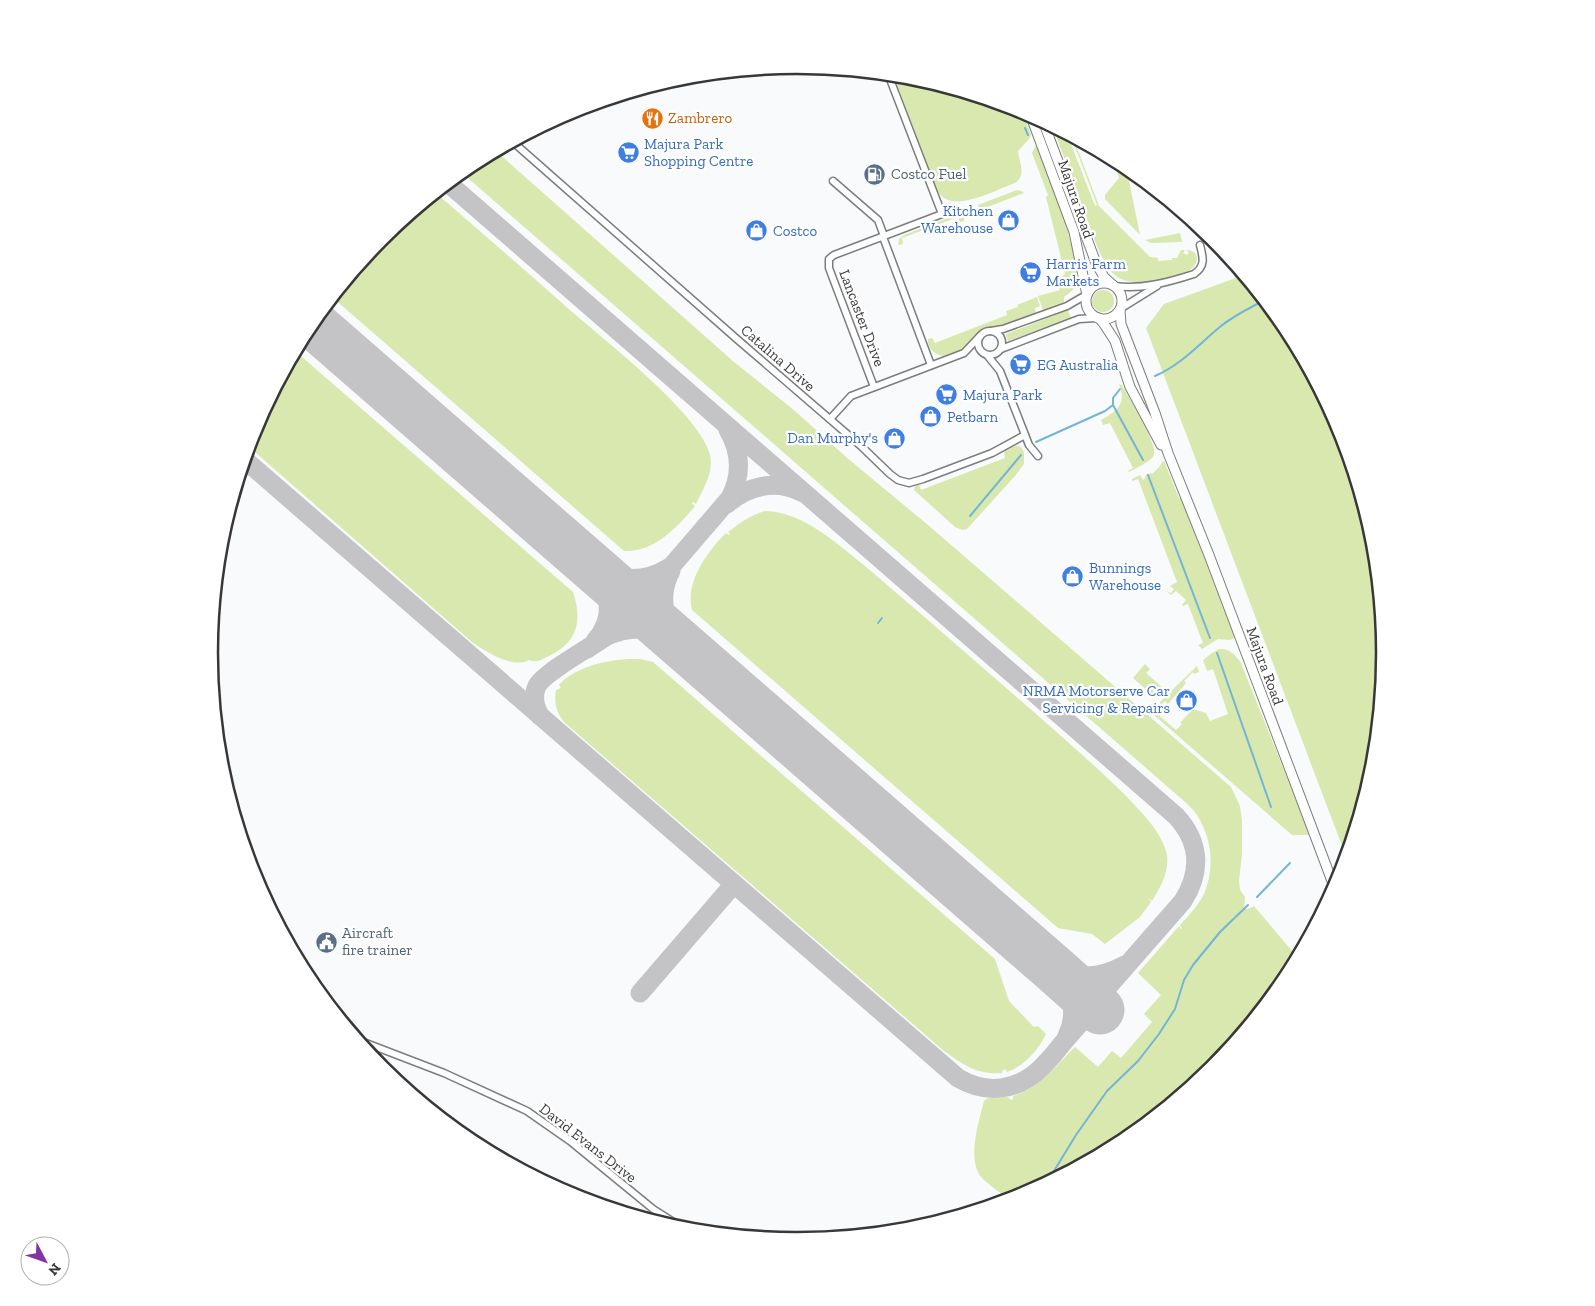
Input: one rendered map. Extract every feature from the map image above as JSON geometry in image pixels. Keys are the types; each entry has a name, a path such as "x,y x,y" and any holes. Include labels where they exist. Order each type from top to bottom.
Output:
{"main road":[{"name":"Majura Road","path":"1034,124 1073,226 1086,295"},
{"name":"Majura Road","path":"1046,130 1096,263 1104,277 1114,286"},
{"path":"1104,282 1114,286 1119,290 1122,298 1120,309 1111,318 1098,318 1090,313 1087,307 1086,295 1092,287 1104,282"},
{"name":"Majura Road","path":"1120,309 1121,324 1155,412 1168,453 1209,555 1331,879"},
{"name":"Majura Road","path":"1098,318 1115,342 1130,387 1160,443 1168,453"}],"street":[{"name":"Lancaster Drive","path":"874,387 828,264 832,256 942,214 891,82"},
{"name":"Catalina Drive","path":"517,146 861,446 892,477 906,483 919,480 985,456 1025,435"},
{"path":"833,181 878,220 932,366"},
{"path":"1114,286 1132,288 1162,283 1191,275 1199,271 1202,266 1204,258 1200,245"},
{"path":"1120,309 1162,283"},
{"path":"830,419 849,397 964,353 984,333 1003,329 1067,306 1086,295"},
{"path":"964,353 994,355 1000,350 1079,319 1098,318"},
{"path":"991,331 996,332 1001,337 1000,371"},
{"path":"980,336 978,346 1000,371 1030,448 1038,456"},
{"name":"David Evans Drive","path":"372,1045 444,1074 527,1111 570,1141 653,1209 665,1217"}],"green space":[{"path":"896,83 947,93 984,104 1026,121 1031,135 1018,151 1021,168 1019,180 985,195 962,201 952,201 943,197 937,190"},
{"path":"1055,134 1070,142 1095,206 1097,205 1074,144 1099,206 1150,257 1158,258 1158,261 1172,260 1172,258 1177,258 1181,250 1185,250 1183,253 1187,255 1189,252 1186,250 1195,253 1197,259 1194,266 1186,272 1160,280 1133,285 1133,282 1120,279 1112,272 1099,251"},
{"path":"1036,145 1070,238 1077,274 1075,286 1064,297 1064,302 1043,310 1038,296 1060,290 1058,280 1065,274 1046,197 1048,195 1032,153"},
{"path":"501,155 734,362 795,411 846,457 928,525 1231,787 1240,806 1242,821 1242,854 1239,881 1240,890 1245,897 1244,909 1254,906 1293,952 1257,1006 1233,1035 1179,1089 1150,1113 1087,1155 1054,1173 1003,1195 982,1178 977,1170 975,1161 975,1140 984,1101 988,1098 1008,1097 1011,1100 1013,1099 1013,1096 1023,1092 1047,1076 1075,1047 1098,1067 1112,1051 1121,1058 1152,1022 1144,1014 1161,995 1138,973 1179,926 1182,928 1180,925 1204,894 1210,874 1209,844 1206,834 1193,809 467,177"},
{"path":"1116,169 1128,178 1140,235 1105,199 1105,195 1119,178"},
{"path":"1017,190 1024,193 980,210 978,205"},
{"path":"440,197 649,378 671,399 703,438 711,462 705,487 696,504 692,503 695,506 673,530 655,543 635,551 624,551 337,301 388,243"},
{"path":"958,214 964,216 964,221 960,222 958,217 902,238 903,244 898,245 899,239 904,235"},
{"path":"1180,233 1182,242 1151,243 1145,240"},
{"path":"1238,277 1279,331 1299,363 1333,431 1346,467 1366,540 1376,615 1377,653 1376,691 1366,766 1343,848 1146,328 1164,304"},
{"path":"1103,290 1111,293 1114,301 1111,309 1103,312 1095,309 1092,301 1095,293"},
{"path":"1037,297 1040,306 1035,308 1036,313 999,327 983,329 976,335 973,342 964,349 943,356 930,348 928,339 932,338 935,343 1007,315 1006,311"},
{"path":"1068,310 1071,318 1008,341 1006,334"},
{"path":"301,356 573,592 577,613 575,630 565,645 540,660 508,661 472,642 254,452 278,397"},
{"path":"1119,384 1122,385 1142,420 1154,449 1154,455 1150,460 1129,472 1133,468 1110,423 1103,425 1101,420 1116,410 1121,402 1122,397"},
{"path":"1017,446 1021,447 1024,452 1024,464 967,529 962,530 955,527 914,490 915,486 919,485 921,490 1005,458 1004,452"},
{"path":"1163,461 1179,498 1182,497 1235,638 1230,640 1218,639 1202,649 1198,645 1203,643 1188,604 1182,605 1186,600 1176,591 1171,595 1166,591 1171,593 1174,589 1170,586 1177,582 1138,479 1132,481 1132,479 1140,475 1143,480 1146,475 1152,474"},
{"path":"765,511 793,517 806,523 843,548 1043,720 1138,808 1154,827 1167,855 1165,876 1152,901 1149,899 1151,902 1140,917 1105,944 1092,934 1058,928 692,610 692,589 699,568 705,558 726,533 729,535 728,532 741,522"},
{"path":"1219,649 1232,652 1241,663 1310,835 1292,835 1147,709 1149,707 1176,730 1193,709 1206,713 1210,721 1228,714 1213,669 1207,671 1203,660"},
{"path":"627,659 653,662 995,959 1009,1001 1034,1027 1038,1026 1046,1034 1030,1057 1014,1069 1007,1072 1005,1069 1002,1073 993,1073 971,1068 944,1051 565,723 558,711 555,699 556,690 561,688 559,685 581,669 609,661"},
{"path":"1145,664 1150,669 1146,673 1163,688 1157,693 1150,693 1133,678"},
{"path":"1197,666 1199,672 1194,674 1193,672 1184,681 1186,683 1168,704 1165,701 1160,706 1160,702"}],"waterway":[{"path":"1025,128 1028,135"},
{"path":"1155,376 1182,360 1226,322 1259,303"},
{"path":"1036,442 1105,411 1113,405 1113,398 1120,389"},
{"path":"1113,405 1143,460"},
{"path":"1332,429 1347,471"},
{"path":"970,516 1021,455"},
{"path":"1148,475 1210,638"},
{"path":"878,623 882,618"},
{"path":"1217,653 1271,807"},
{"path":"1257,897 1290,863"},
{"path":"1052,1174 1076,1135 1107,1091 1138,1061 1159,1034 1175,1009 1184,980 1193,965 1220,932 1248,905"}],"taxiway":[{"path":"453,187 1176,816 1184,826 1194,846 1196,857 1193,879 1189,890 1183,901 1093,1004"},
{"path":"587,649 605,637 627,618 730,498 737,481 738,455 728,430"},
{"path":"250,464 958,1078 980,1087 991,1088 1013,1086 1023,1081 1045,1064 1095,1006"},
{"path":"727,504 744,493 762,486 781,486 801,492"},
{"path":"582,558 601,571 623,578 646,577 668,568"},
{"path":"592,567 603,585 608,604 606,622 602,632 595,641"},
{"path":"671,571 664,593 664,608 668,621 683,645 725,683"},
{"path":"540,716 534,698 535,690 541,681 558,667 605,637 629,630 651,630 671,639 692,654"},
{"path":"640,993 734,884"},
{"path":"1038,955 1060,969 1080,975 1101,975 1125,965"},
{"path":"1054,969 1069,993 1073,1010 1071,1027 1067,1036"}],"runway":[{"path":"318,328 1100,1010"}],"place":[{"name":"Zambrero","path":"652,118"},
{"name":"Majura Park Shopping Centre","path":"628,153"},
{"name":"Costco Fuel","path":"875,174"},
{"name":"Kitchen Warehouse","path":"1009,220"},
{"name":"Costco","path":"757,231"},
{"name":"Harris Farm Markets","path":"1030,273"},
{"name":"EG Australia","path":"1021,365"},
{"name":"Majura Park","path":"947,395"},
{"name":"Petbarn","path":"931,417"},
{"name":"Dan Murphy's","path":"894,438"},
{"name":"Bunnings Warehouse","path":"1073,577"},
{"name":"NRMA Motorserve Car Servicing & Repairs","path":"1186,700"},
{"name":"Aircraft fire trainer","path":"326,942"}]}
